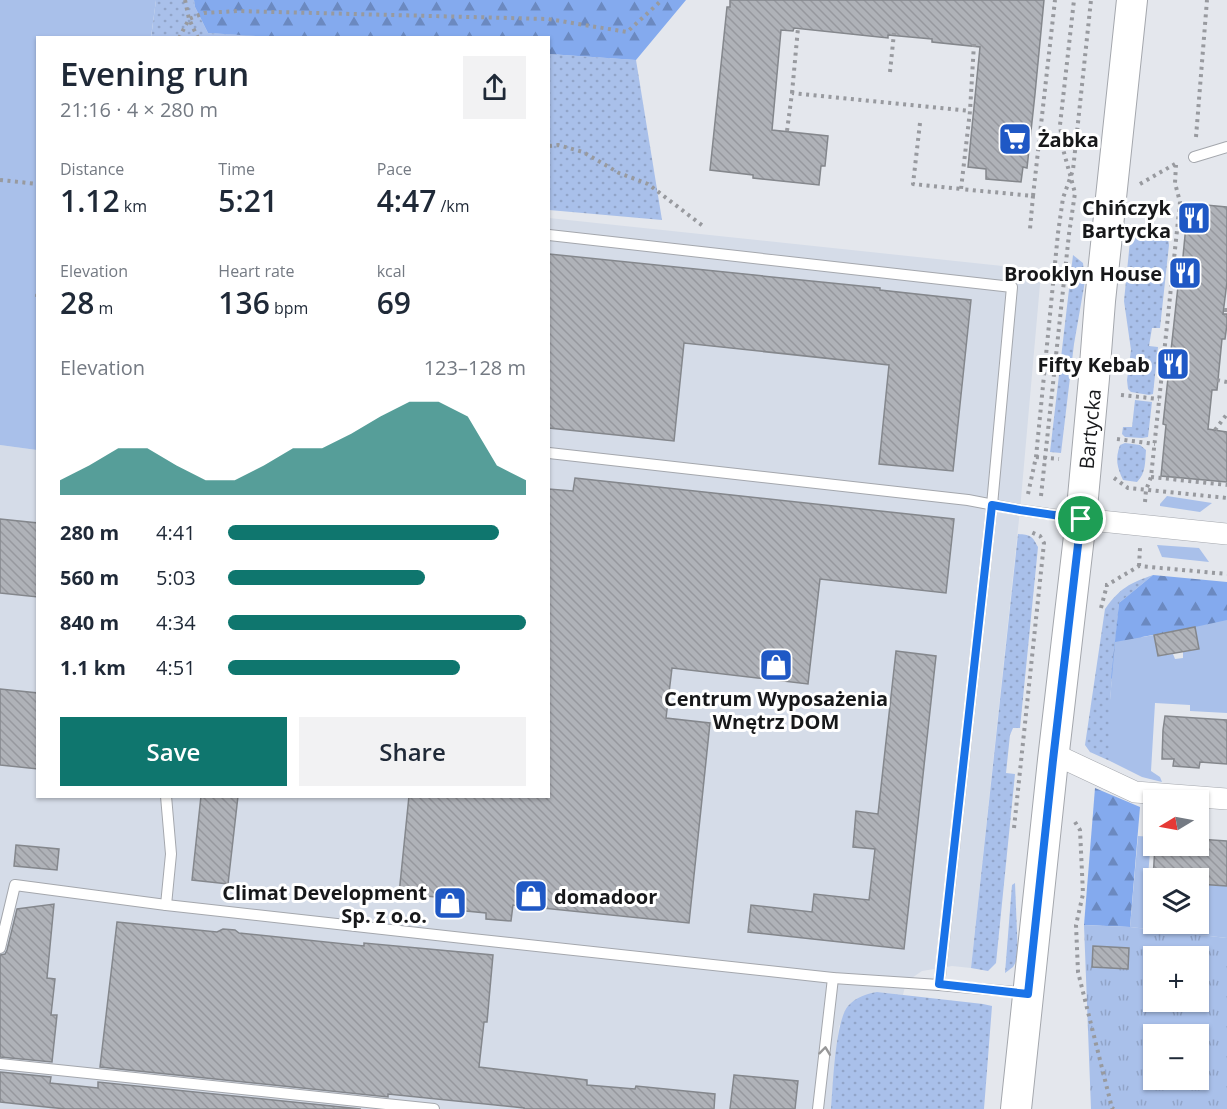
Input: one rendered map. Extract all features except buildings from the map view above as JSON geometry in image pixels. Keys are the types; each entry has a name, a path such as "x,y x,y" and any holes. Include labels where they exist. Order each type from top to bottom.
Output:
{"street":[{"name":"Bartycka","path":"1016,1109 1081,519 1100,301 1132,0"},
{"path":"1081,519 1227,534"},
{"path":"1054,754 1135,792 1227,799"}],"lane":[{"path":"1194,157 1227,147"},
{"path":"550,235 1012,286 992,505 939,984"},
{"path":"550,453 968,500 1081,519"},
{"path":"166,798 171,854 166,906"},
{"path":"0,948 15,885 166,906 833,978 939,984 1028,994"},
{"path":"818,1109 833,978"},
{"path":"0,1064 434,1109"}],"path":[{"path":"185,0 189,18 197,36"},
{"path":"180,36 189,18 204,13 237,10 548,19 627,32 662,0"},
{"path":"1030,229 1054,0"},
{"path":"1040,513 1075,193 1063,149 1060,125 1074,0"},
{"path":"1061,460 1036,457 1058,233 1063,198 1073,170 1091,0"},
{"path":"1132,189 1176,163 1194,157 1207,0"},
{"path":"787,131 798,28"},
{"path":"890,72 894,33"},
{"path":"961,189 974,44"},
{"path":"792,93 969,111"},
{"path":"920,123 913,184 1033,196"},
{"path":"550,146 558,145 583,152 619,173 648,184 703,226"},
{"path":"1146,490 1151,477 1155,444 1180,202 1175,183 1176,163"},
{"path":"0,180 36,184"},
{"path":"1217,380 1227,382"},
{"path":"1121,394 1159,399"},
{"path":"1215,430 1227,414"},
{"path":"1116,439 1155,444"},
{"path":"1112,468 1115,480 1128,488 1227,498"},
{"path":"1151,477 1227,485"},
{"path":"1107,585 1138,566 1227,574"},
{"path":"1070,814 1080,830 1083,894 1077,925 1077,972 1114,1109"}],"shaded area":[{"name":"Centrum Wyposażenia Wnętrz DOM","path":"550,218 1012,267 1041,273 1020,510 971,968 952,966 922,971 906,982 903,995 877,992 839,1026 831,1109 0,1109 0,445 36,450 36,798 550,798"}],"green space":[{"path":"0,0 156,0 151,36 36,36 36,450 0,445"},
{"path":"156,0 194,0 195,7 208,33 266,36 151,36"},
{"path":"194,0 686,0 636,60 550,54 550,36 255,36 208,33 195,7"},
{"path":"550,54 636,60 662,220 550,210"},
{"path":"1152,227 1160,228 1167,233 1169,245 1160,328 1152,328 1149,346 1158,347 1153,394 1149,395 1131,392 1128,389 1131,350 1124,301 1131,231 1151,234"},
{"path":"1073,255 1083,263 1085,281 1074,344 1061,453 1050,452"},
{"path":"1135,400 1152,402 1148,437 1125,437 1122,434 1123,427 1132,427"},
{"path":"1125,443 1140,445 1146,450 1144,471 1137,482 1123,480 1119,471 1117,463 1120,445"},
{"path":"1167,496 1212,503 1200,512 1160,506"},
{"path":"1018,534 1030,536 1038,547 1020,728 1013,728 1010,735 1006,773 1015,774 996,963 988,971 971,968"},
{"path":"1157,545 1199,548 1209,562 1162,557"},
{"path":"1153,575 1119,603 1110,700 1110,761 1090,752 1085,745 1105,609 1126,587"},
{"path":"1153,575 1227,582 1227,635 1215,638 1195,627 1142,637 1111,679 1119,603"},
{"path":"1227,620 1227,713 1190,711 1190,705 1155,703 1151,771 1160,777 1162,782 1142,777 1110,761 1110,700 1115,642 1154,635 1158,656 1173,654 1175,659 1183,658 1183,652 1199,649 1195,627"},
{"path":"1095,788 1140,807 1130,927 1084,925"},
{"path":"1138,836 1143,836 1143,856 1150,856 1149,868 1143,868 1143,928 1130,927"},
{"path":"1015,883 1018,958 1013,967 1005,973 1012,885"},
{"path":"1209,885 1227,886 1227,938 1192,934 1209,934"},
{"path":"1084,925 1143,928 1143,934 1192,934 1227,938 1227,1109 1091,1109"},
{"path":"877,992 992,1006 984,1109 831,1109 835,1055 844,1014 854,1000"}],"place":[{"name":"Żabka","path":"1015,139"},
{"name":"Chińczyk Bartycka","path":"1194,218"},
{"name":"Brooklyn House","path":"1185,273"},
{"name":"Fifty Kebab","path":"1173,364"},
{"name":"Centrum Wyposażenia Wnętrz DOM","path":"776,665"},
{"name":"domadoor","path":"531,896"},
{"name":"Climat Development Sp. z o.o.","path":"450,903"}],"route":[{"path":"992,505 1081,519 1028,994 939,984 992,505"}]}
